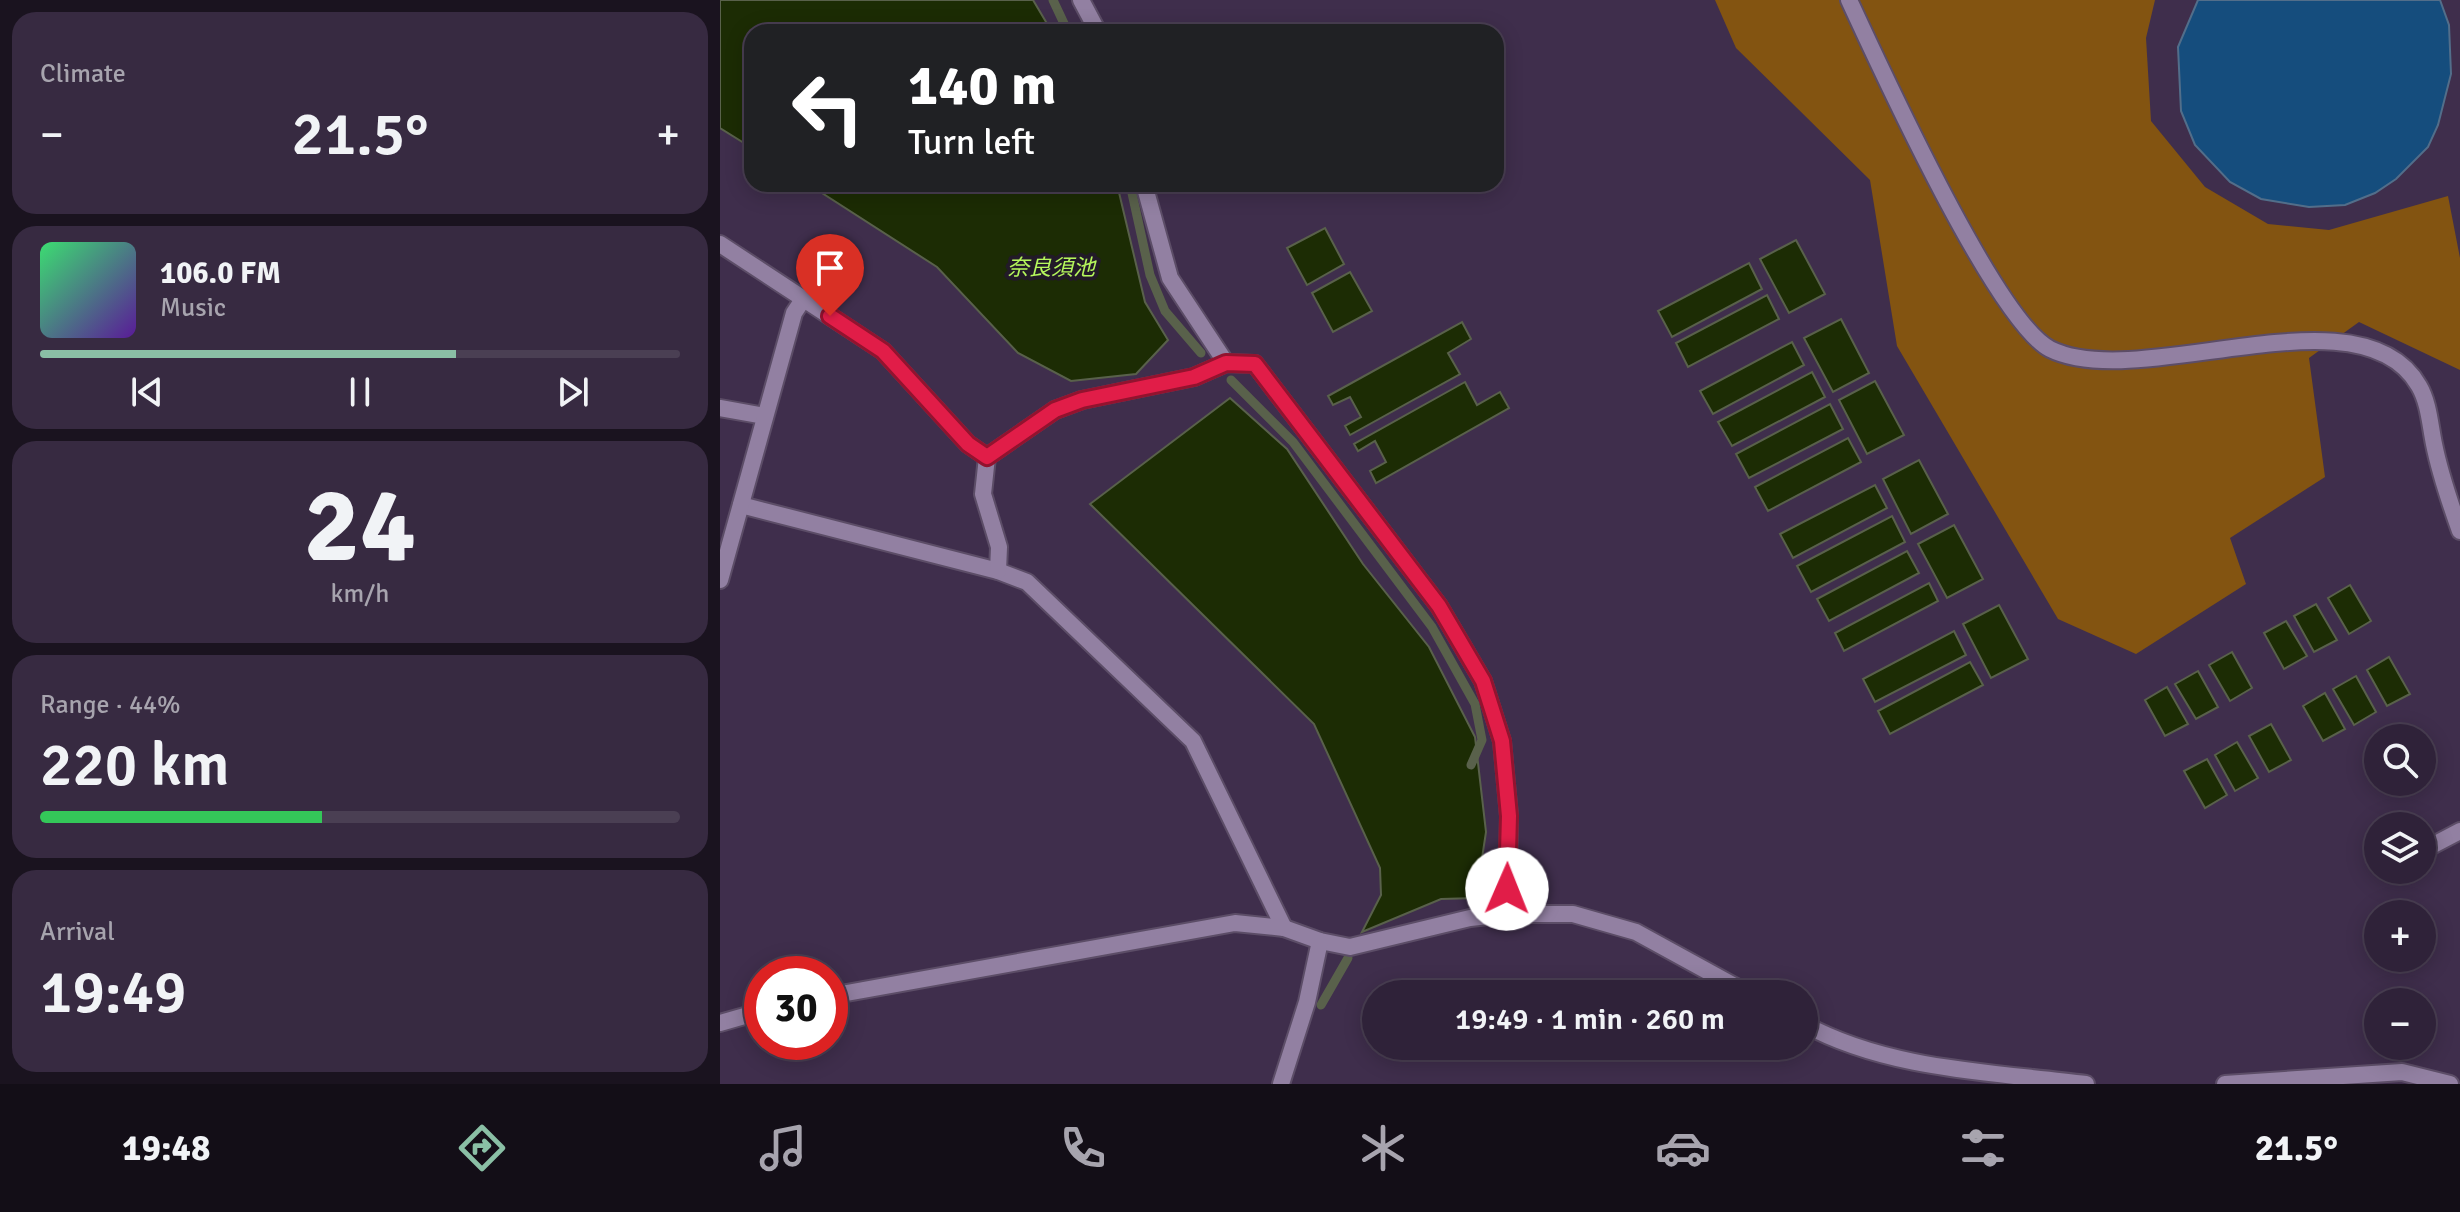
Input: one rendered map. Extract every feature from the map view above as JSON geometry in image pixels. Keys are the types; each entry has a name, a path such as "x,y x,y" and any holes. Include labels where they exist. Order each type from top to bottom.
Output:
{"street":[{"path":"1081,0 1094,24"},
{"path":"1849,0 1900,110 1995,282 2031,332 2048,348 2075,358 2104,362 2264,344 2316,342 2378,350 2401,365 2419,386 2460,531"},
{"path":"1146,192 1170,278 1226,363"},
{"path":"720,244 883,351 968,444 987,457"},
{"path":"720,580 794,313 804,298"},
{"path":"998,571 999,547 983,494 987,457 1055,410 1082,400 1194,377 1226,363 1255,364 1439,606 1483,681 1502,741 1509,816 1507,914"},
{"path":"720,408 765,416"},
{"path":"741,505 998,571 1027,582 1193,741 1284,928"},
{"path":"2436,844 2460,831"},
{"path":"848,993 1235,923 1284,928 1320,941 1350,947 1470,918 1507,914 1573,914 1636,932 1723,980"},
{"path":"1281,1084 1307,1002 1320,941"},
{"path":"720,1023 744,1016"},
{"path":"1818,1032 1833,1040 1905,1060 2086,1084"},
{"path":"2225,1084 2402,1072 2450,1084"}],"shaded area":[{"path":"1715,0 2155,0 2146,38 2151,121 2205,187 2268,224 2329,230 2448,196 2460,258 2460,370 2359,322 2309,358 2325,477 2230,538 2246,584 2136,654 2058,619 1897,346 1870,180 1736,48"}],"water":[{"path":"720,0 1033,0 1047,24 744,24 744,143 720,128"},
{"name":"奈良須池","path":"820,192 1119,192 1145,302 1168,340 1136,374 1071,381 1018,353 937,267"},
{"path":"1325,228 1344,264 1307,285 1287,248"},
{"path":"1796,240 1825,294 1789,313 1760,259"},
{"path":"1749,263 1762,289 1672,337 1658,311"},
{"path":"1350,272 1372,311 1333,332 1312,293"},
{"path":"1767,295 1779,319 1688,367 1676,343"},
{"path":"1841,319 1869,373 1833,392 1804,338"},
{"path":"1462,322 1471,339 1448,353 1460,374 1350,435 1345,426 1361,417 1350,397 1333,405 1328,396"},
{"path":"1792,342 1804,365 1713,414 1700,391"},
{"path":"1812,372 1825,397 1732,446 1718,422"},
{"path":"1875,381 1904,435 1867,454 1839,400"},
{"path":"1465,382 1477,405 1500,392 1509,408 1376,483 1370,471 1386,462 1375,441 1358,451 1354,444"},
{"path":"1230,398 1287,449 1363,564 1429,647 1475,737 1486,832 1476,898 1441,899 1362,932 1381,895 1380,868 1314,724 1090,504"},
{"path":"1830,404 1843,429 1749,478 1736,454"},
{"path":"1848,438 1861,462 1768,511 1755,487"},
{"path":"1919,460 1948,514 1911,534 1883,479"},
{"path":"1875,485 1887,508 1793,558 1780,534"},
{"path":"1892,516 1905,542 1811,592 1797,566"},
{"path":"1954,525 1983,579 1947,598 1918,544"},
{"path":"1907,551 1919,573 1829,621 1817,599"},
{"path":"1929,583 1938,601 1844,651 1835,633"},
{"path":"2350,585 2371,621 2349,634 2328,598"},
{"path":"2316,604 2337,640 2314,652 2294,616"},
{"path":"1999,605 2028,659 1991,678 1963,624"},
{"path":"2286,621 2307,656 2284,669 2264,633"},
{"path":"1954,631 1966,655 1875,702 1863,679"},
{"path":"2232,652 2252,688 2230,701 2209,665"},
{"path":"2389,657 2410,694 2387,706 2367,670"},
{"path":"1970,662 1983,685 1890,734 1878,711"},
{"path":"2198,671 2218,707 2196,719 2175,684"},
{"path":"2356,676 2376,712 2354,725 2333,689"},
{"path":"2167,687 2188,724 2165,736 2145,700"},
{"path":"2325,693 2345,729 2323,741 2303,706"},
{"path":"2271,724 2291,760 2269,772 2249,736"},
{"path":"2237,742 2258,778 2235,791 2215,755"},
{"path":"2207,759 2227,795 2205,808 2184,771"}],"building":[{"path":"2198,0 2440,0 2449,25 2451,74 2438,125 2428,147 2396,179 2375,193 2345,205 2309,207 2261,199 2230,182 2195,145 2181,111 2178,47"}],"waterway":[{"path":"1053,0 1064,24"},
{"path":"1132,192 1150,275 1165,311 1201,353"},
{"path":"1231,380 1293,442 1432,627 1475,704 1482,740 1471,765"},
{"path":"1321,1005 1348,958"}],"route":[{"path":"830,316 883,351 968,444 987,457 1055,410 1082,400 1143,390 1194,377 1226,363 1255,364 1439,606 1483,681 1502,741 1509,816 1507,889"}]}
